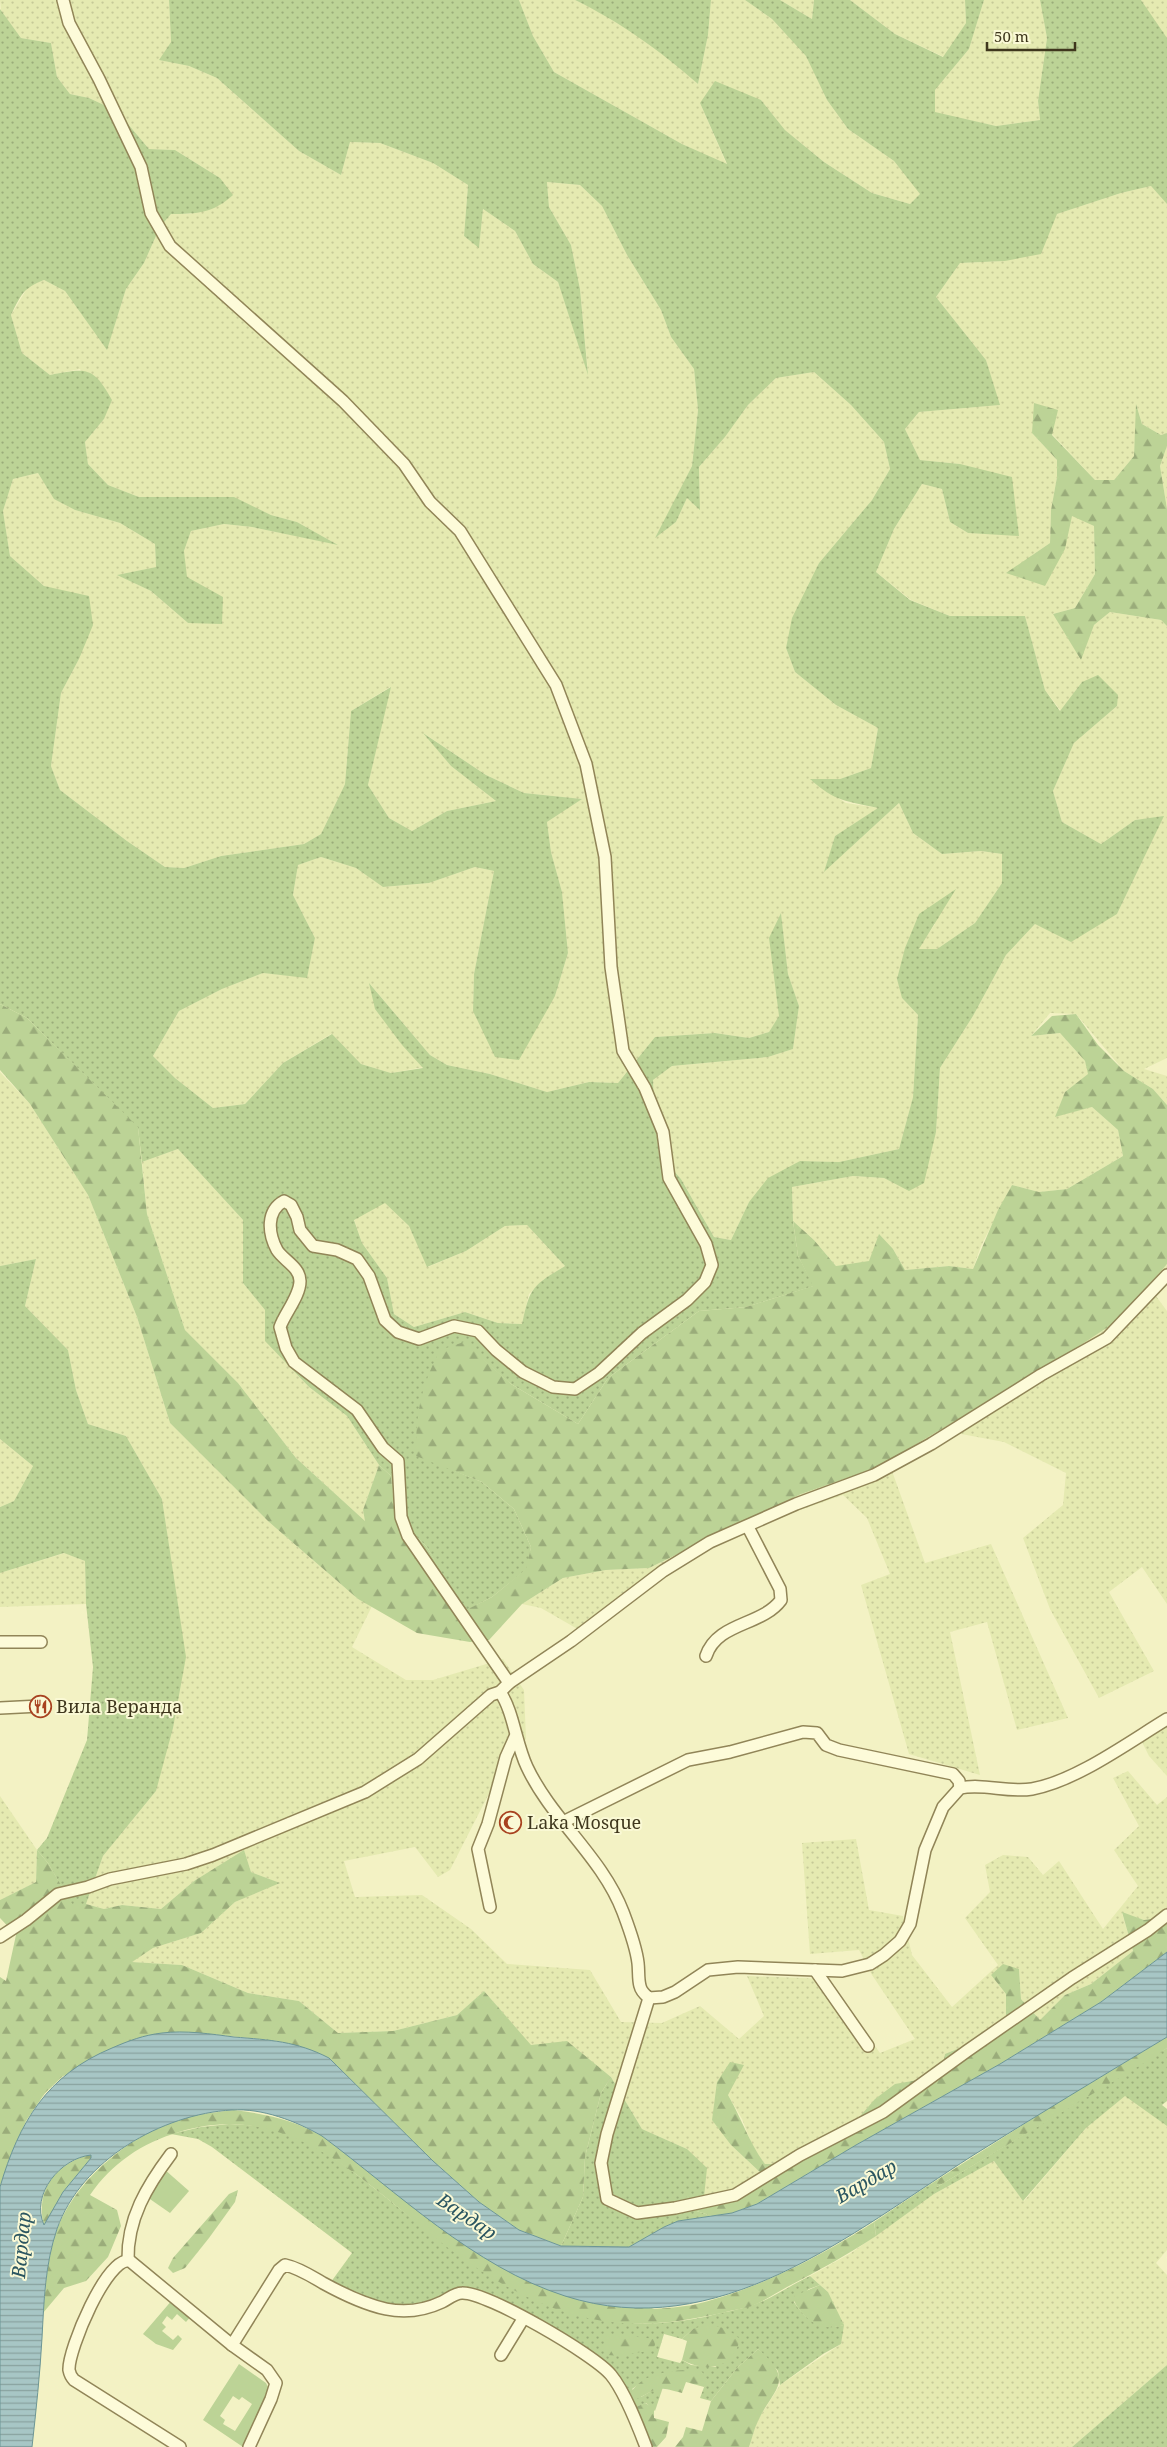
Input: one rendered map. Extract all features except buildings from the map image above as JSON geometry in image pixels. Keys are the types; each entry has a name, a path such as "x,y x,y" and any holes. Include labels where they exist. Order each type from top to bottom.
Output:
{"street":[{"path":"63,0 69,23 142,167 151,213 170,246 343,401 404,464 430,502 460,531 556,685 586,764 605,857 611,967 623,1051 645,1088 663,1132 668,1178 706,1244 712,1266 705,1282 687,1300 642,1332 599,1374 575,1389 553,1387 523,1372 496,1350 478,1330 454,1326 419,1339 398,1332 385,1320 369,1276 356,1259 337,1250 313,1246 300,1230 297,1217 291,1205 284,1201 273,1211 270,1219 277,1250 292,1266 300,1279 298,1290 280,1327 286,1348 294,1362 357,1410 383,1448 398,1461 400,1517 408,1536 509,1684"},
{"path":"0,1938 58,1894 88,1887 110,1879 179,1866 213,1855 365,1792 418,1759 491,1695 500,1692 572,1641 663,1571 710,1542 748,1527 796,1504 882,1471 931,1444 1041,1375 1107,1338 1167,1274"},
{"path":"706,1656 710,1646 719,1636 770,1610 781,1600 780,1589 748,1527"},
{"path":"0,1642 41,1642"},
{"path":"500,1692 506,1701 515,1737 527,1768 563,1822 602,1872 622,1910 638,1962 639,1984 649,1998"},
{"path":"0,1708 40,1706"},
{"path":"649,1998 663,1997 675,1992 708,1970 738,1967 842,1971 870,1964 893,1948 905,1934 910,1924 925,1850 943,1808 960,1788 986,1786 1019,1790 1044,1786 1097,1763 1167,1719"},
{"path":"563,1822 688,1760 730,1752 810,1731 817,1733 826,1745 838,1750 954,1774 959,1781 960,1788"},
{"path":"490,1907 478,1849 488,1824 506,1757 515,1737"},
{"path":"649,1998 610,2125 601,2163 608,2199 637,2213 675,2208 735,2195 800,2154 883,2112 1072,1978 1148,1930 1167,1915"},
{"path":"815,1970 868,2046"},
{"path":"128,2260 128,2242 132,2222 150,2184 171,2154"},
{"path":"128,2260 146,2271 232,2345 266,2370 276,2384 249,2447"},
{"path":"128,2260 116,2266 100,2287 71,2360 69,2372 74,2380 180,2447"},
{"path":"232,2345 279,2270 285,2265 300,2270 345,2295 375,2307 406,2312 422,2310 463,2293 475,2295 523,2318 585,2354 612,2376 646,2447"},
{"path":"501,2355 523,2318"}],"green space":[{"path":"0,0 169,0 171,42 160,60 189,66 217,78 299,151 341,175 350,142 380,143 433,163 468,185 464,236 479,247 483,209 515,231 533,264 558,282 588,372 580,289 571,245 549,207 547,182 580,185 602,206 627,255 661,310 671,337 694,369 698,410 692,466 656,537 676,522 687,498 700,509 699,467 725,437 748,405 776,378 814,372 851,405 884,442 890,469 872,500 819,563 786,648 795,672 836,705 878,728 871,768 840,779 811,780 846,803 879,808 835,836 825,871 899,803 913,833 942,854 981,851 1002,854 1002,883 975,923 937,949 918,949 935,924 919,914 902,998 918,1015 913,1097 899,1149 839,1162 800,1161 749,1202 731,1240 714,1237 681,1179 659,1154 653,1080 672,1066 768,1057 793,1049 799,1006 788,974 781,914 779,1017 769,1032 749,1038 715,1033 655,1037 618,1083 589,1082 547,1092 490,1074 447,1065 430,1055 370,984 402,1045 424,1067 391,1073 361,1064 331,1034 283,1063 245,1104 213,1108 175,1078 153,1056 179,1011 222,989 263,973 307,977 315,938 293,895 298,865 321,857 356,868 384,887 429,883 475,867 494,871 474,974 473,1011 555,996 568,953 562,892 551,852 547,822 581,799 524,793 486,775 425,734 451,766 496,801 447,811 412,831 389,818 368,785 390,687 351,711 345,784 321,834 304,844 221,856 184,868 165,867 127,841 60,790 51,766 61,693 79,659 44,586 10,556 3,511 13,479 38,473 55,499 75,510 120,523 155,544 156,567 118,575 151,591 188,623 184,551 191,531 224,524 252,527 336,544 297,522 271,515 234,498 139,497 108,485 88,464 85,442 104,419 80,369 50,375 22,353 11,315 29,285 44,280 65,291 107,349 126,289 144,263 160,227 171,214 191,214 220,178 175,150 149,149 117,111 89,98 70,94 57,77 51,43 21,38 1,11"},
{"path":"169,0 519,0 533,36 554,72 682,144 727,164 700,103 715,81 761,100 785,130 824,162 872,193 910,204 920,194 894,161 848,129 827,100 806,56 772,19 745,0 780,0 812,19 814,0 850,0 895,34 943,57 966,23 965,0 984,0 969,49 935,90 935,112 996,126 1040,120 1038,101 1047,38 1040,0 1141,0 1167,38 1167,204 1151,186 1121,193 1057,214 1041,254 1005,261 960,263 936,297 986,360 1000,405 919,412 905,429 920,460 960,464 1012,477 1019,536 968,533 950,522 942,489 922,484 894,529 876,572 910,600 950,616 1025,616 1045,690 1060,711 1082,682 1098,675 1118,695 1117,706 1074,743 1053,791 1062,822 1101,844 1135,820 1164,816 1117,914 1071,942 1035,924 1006,955 973,1016 940,1068 936,1132 924,1183 909,1191 884,1178 853,1176 792,1187 793,1221 798,1256 814,1286 746,1307 699,1311 608,1378 578,1424 511,1384 464,1343 455,1471 482,1482 514,1509 531,1547 527,1569 492,1597 463,1612 427,1547 395,1516 391,1476 379,1465 347,1416 309,1387 265,1341 265,1310 243,1283 243,1220 178,1149 142,1162 138,1128 27,1018 0,1004 0,9 21,38 51,43 57,77 70,94 89,98 117,111 149,149 175,150 220,178 233,195 212,209 189,214 171,214 160,227 144,263 126,289 107,350 65,291 44,280 27,289 17,302 11,315 22,353 50,375 81,371 94,375 112,400 104,419 85,442 88,464 108,485 139,497 234,497 271,515 297,522 338,545 252,527 224,524 191,531 184,551 187,577 223,597 222,624 188,623 151,591 117,575 156,567 155,544 120,523 75,510 54,499 38,473 13,479 3,511 10,556 44,586 89,596 93,625 79,659 61,693 51,766 60,790 127,841 165,867 184,868 221,856 304,844 321,834 345,784 351,711 391,687 368,785 389,818 412,831 447,811 496,801 451,766 423,733 486,775 524,793 582,799 547,822 551,852 562,892 568,953 555,996 519,1060 495,1057 473,1011 474,974 494,871 475,867 429,883 383,887 356,868 321,857 298,865 293,895 315,938 307,978 263,973 222,989 179,1011 153,1056 175,1078 213,1108 245,1104 283,1063 332,1034 361,1064 391,1073 423,1068 402,1045 375,1009 369,983 430,1055 447,1065 490,1074 547,1092 589,1082 618,1083 655,1037 715,1033 749,1038 769,1032 779,1016 769,938 781,913 788,974 799,1006 793,1049 768,1057 672,1066 653,1080 659,1154 681,1179 714,1237 731,1240 749,1202 768,1178 800,1161 839,1162 899,1149 913,1097 918,1015 902,998 897,979 905,948 919,914 956,889 919,949 937,949 975,923 1002,883 1002,854 981,851 942,854 913,833 899,803 824,872 835,836 878,808 842,800 819,787 810,779 840,779 871,768 878,728 836,705 795,672 786,648 792,618 819,563 872,500 890,469 884,442 851,405 814,372 776,378 748,405 725,437 699,467 700,510 687,498 676,522 655,538 692,466 698,410 694,369 671,337 661,310 627,255 602,206 580,185 547,182 549,207 571,245 580,289 588,375 558,282 533,264 515,231 483,209 479,248 464,236 468,185 433,163 380,143 350,142 341,175 299,151 217,78 189,66 159,60 171,42","holes":["385,1203 409,1226 427,1267 466,1251 505,1226 527,1225 565,1266 545,1278 534,1289 527,1302 522,1324 498,1323 465,1312 414,1327 394,1314 387,1278 362,1243 354,1220"]},
{"path":"519,0 575,0 613,18 664,54 698,84 708,35 711,0 745,0 772,19 807,56 827,100 848,129 894,161 921,194 910,204 872,193 824,162 785,130 761,100 700,103 727,165 682,144 554,72 533,36"},
{"path":"575,0 711,0 708,35 698,84 640,38 609,18"},
{"path":"780,0 814,0 812,20 812,19"},
{"path":"850,0 965,0 966,23 944,57 895,34"},
{"path":"984,0 1040,0 1047,38 1038,101 1040,120 996,126 935,113 935,90 969,49"},
{"path":"1141,0 1167,0 1167,38 1152,19"},
{"path":"1151,186 1167,203 1167,433 1161,435 1142,424 1137,407 1134,456 1114,480 1095,480 1052,434 1032,433 1057,460 1057,477 1051,510 1050,543 1031,556 1045,585 1072,515 1094,526 1095,574 1075,608 1053,614 1094,625 1110,612 1161,620 1167,626 1167,1058 1144,1069 1167,1076 1167,1105 1153,1089 1124,1071 1076,1014 1050,1013 1031,1036 1060,1033 1085,1061 1089,1074 1065,1092 1056,1116 1092,1107 1118,1130 1123,1156 1067,1189 1039,1192 1012,1185 981,1246 973,1269 949,1266 905,1270 893,1249 869,1263 836,1266 814,1240 793,1221 792,1187 853,1176 884,1178 909,1190 936,1132 940,1068 973,1016 1006,955 1035,924 1117,914 1163,817 1135,820 1101,844 1062,822 1053,791 1074,743 1117,706 1082,682 1061,711 1045,690 1025,616 950,616 911,600 876,572 894,529 922,484 942,489 950,522 968,533 1019,535 960,464 920,460 905,429 919,412 999,405 986,360 936,297 960,263 1005,261 1057,214 1121,193"},
{"path":"1034,403 1058,410 1052,435 1095,480 1114,480 1134,456 1136,404 1142,424 1161,435 1167,433 1167,446 1160,466 1167,509 1167,626 1161,620 1110,612 1094,625 1081,660 1053,614 1075,608 1095,574 1094,526 1072,516 1065,549 1045,586 1006,573 1050,543 1051,510 1057,477 1057,460 1032,433"},
{"path":"1167,446 1167,509 1160,466"},
{"path":"0,1004 27,1018 138,1127 147,1214 185,1330 238,1383 296,1458 365,1521 363,1510 379,1465 391,1476 395,1516 427,1547 464,1611 492,1597 526,1569 531,1547 514,1509 482,1482 416,1456 420,1402 433,1364 440,1350 464,1342 511,1384 578,1424 608,1378 699,1311 746,1307 813,1286 798,1256 793,1221 814,1240 836,1266 869,1261 879,1234 893,1249 905,1270 949,1266 973,1269 998,1210 1012,1185 1039,1192 1067,1189 1123,1156 1118,1130 1092,1107 1055,1117 1065,1092 1088,1074 1085,1061 1060,1033 1031,1036 1052,1016 1076,1014 1098,1045 1124,1071 1153,1089 1167,1105 1167,1264 1120,1319 1058,1360 876,1468 801,1494 649,1568 606,1570 563,1578 522,1604 489,1640 470,1642 417,1633 358,1599 269,1522 170,1423 137,1317 88,1195 30,1104 0,1070"},
{"path":"0,1072 30,1104 88,1195 137,1317 170,1423 269,1522 358,1599 372,1606 352,1647 406,1680 433,1680 503,1659 524,1690 526,1739 502,1768 450,1870 438,1877 415,1847 344,1861 355,1897 422,1895 471,1929 507,1964 590,1970 621,2022 662,2023 700,2006 739,2039 764,2016 747,1976 827,1979 880,2053 915,2039 872,1975 859,1950 810,1954 802,1843 856,1839 869,1910 903,1916 912,1955 952,2007 998,1965 965,1918 990,1892 985,1865 1003,1855 1028,1857 1043,1875 1059,1861 1103,1929 1138,1886 1114,1850 1139,1826 1113,1778 1128,1771 1157,1805 1167,1797 1167,1917 1144,1920 1122,1913 1133,1951 1091,1984 1065,1995 1040,2020 1021,1999 1019,1969 991,1975 1006,1994 1006,2024 942,2076 858,2122 796,2164 765,2164 754,2150 742,2119 728,2095 717,2082 731,2145 763,2175 745,2187 704,2197 687,2149 642,2129 611,2077 567,2042 531,2046 484,1991 457,2015 393,2031 338,2033 299,2001 248,1993 182,1965 131,1962 153,1948 201,1933 235,1902 279,1883 251,1872 244,1851 194,1881 161,1909 122,1905 104,1909 86,1904 103,1856 156,1791 172,1568 162,1499 126,1436 88,1424 76,1390 68,1350 25,1306 36,1259 0,1266"},
{"path":"178,1149 243,1220 243,1283 265,1310 266,1341 309,1387 347,1416 379,1465 363,1510 366,1522 296,1458 238,1383 185,1330 147,1214 142,1162"},
{"path":"385,1202 409,1226 428,1267 466,1251 505,1226 527,1225 565,1266 543,1280 529,1294 522,1324 498,1323 465,1312 414,1327 394,1314 387,1278 362,1243 354,1219"},
{"path":"36,1259 25,1306 68,1350 76,1390 88,1424 126,1436 162,1499 186,1657 173,1728 156,1791 103,1856 86,1904 72,1905 48,1863 37,1850 47,1838 87,1740 93,1667 86,1604 85,1561 64,1553 0,1573 0,1507 14,1501 33,1466 0,1439 0,1266"},
{"path":"1167,1264 1167,1280 1153,1292 1167,1311 1167,1604 1142,1567 1109,1592 1154,1671 1099,1698 1050,1609 1023,1538 1063,1505 1066,1473 1004,1442 956,1433 892,1471 925,1563 991,1544 1068,1718 1017,1730 987,1622 950,1632 980,1775 909,1754 861,1585 890,1574 867,1518 843,1495 769,1521 703,1550 581,1631 541,1608 522,1604 563,1578 606,1570 649,1568 801,1494 876,1468 1058,1360"},
{"path":"0,1439 33,1466 14,1501 0,1507"},
{"path":"65,1553 85,1561 86,1604 0,1607 0,1573"},
{"path":"1167,1718 1167,1776 1149,1756 1138,1734"},
{"path":"0,1796 37,1850 36,1882 0,1900"},
{"path":"37,1850 48,1863 72,1904 86,1904 104,1909 122,1905 161,1909 194,1881 244,1850 251,1872 280,1883 235,1902 201,1933 153,1948 132,1962 182,1965 248,1993 299,2001 338,2033 393,2031 457,2015 484,1991 531,2045 567,2041 611,2077 601,2093 585,2157 583,2197 561,2246 519,2230 479,2202 433,2161 329,2058 278,2041 209,2034 63,2076 45,2093 26,2121 0,2187 0,1977 6,1981 16,1935 0,1918 0,1900 36,1882"},
{"path":"1122,1912 1144,1920 1167,1917 1167,1952 1101,2002 1000,2064 856,2145 757,2204 732,2213 712,2216 681,2206 687,2196 727,2192 763,2175 731,2145 712,2120 717,2082 730,2062 744,2065 728,2095 759,2156 765,2164 796,2164 855,2122 875,2099 895,2084 941,2076 945,2054 987,2037 1006,2024 1006,1994 991,1975 1003,1964 1019,1969 1021,1999 1040,2020 1065,1995 1091,1984 1133,1951"},
{"path":"1167,2037 1167,2048 1154,2057 937,2187 926,2187 1060,2101"},
{"path":"1167,2048 1167,2101 1162,2105 1167,2109 1167,2126 1125,2096 1086,2128 1023,2201 994,2161 934,2194 876,2236 874,2222 926,2187 937,2187"},
{"path":"611,2077 642,2129 687,2149 707,2168 704,2197 681,2206 712,2216 678,2221 629,2247 561,2246 583,2197 585,2157 601,2093"},
{"path":"1125,2095 1167,2126 1167,2250 1156,2263 1167,2275 1167,2365 1072,2447 749,2447 757,2421 780,2385 841,2344 828,2292 810,2276 851,2253 934,2194 994,2161 1024,2201 1086,2128"},
{"path":"234,2110 280,2118 311,2130 322,2136 421,2212 654,2309 693,2305 763,2282 810,2260 874,2222 876,2236 832,2263 752,2306 663,2323 634,2324 603,2321 564,2312 545,2305 526,2297 491,2277 426,2231 363,2180 331,2157 297,2139 260,2127 221,2124 179,2132 153,2142 140,2148 108,2173 90,2195 117,2210 121,2226 108,2257 86,2281 64,2288 43,2313 49,2259 54,2237 68,2208 95,2172 131,2143 171,2122 207,2113"},
{"path":"229,2124 262,2126 284,2132 316,2147 347,2167 462,2256 499,2280 536,2299 575,2314 616,2322 661,2323 709,2316 760,2302 810,2276 820,2285 809,2289 794,2302 803,2314 821,2325 844,2325 841,2344 823,2354 780,2385 778,2371 758,2349 737,2368 711,2401 700,2398 707,2379 648,2378 632,2389 641,2397 663,2387 655,2411 646,2403 634,2408 604,2368 475,2295 406,2311 328,2286 352,2253 212,2147 198,2139 171,2134 201,2127","holes":["693,2329 716,2367 691,2365 682,2360 680,2363 657,2357 664,2334 682,2339"]},
{"path":"91,2154 91,2158 63,2192 45,2226 42,2216 43,2200 45,2190 50,2181 63,2167"},
{"path":"164,2169 189,2191 170,2213 147,2197"},
{"path":"238,2190 235,2202 209,2238 185,2268 173,2273 168,2268 173,2258 229,2194"},
{"path":"820,2285 828,2292 844,2325 827,2327 817,2325 803,2314 797,2306 794,2296"},
{"path":"173,2299 191,2316 186,2322 177,2314 172,2320 167,2316 162,2323 166,2327 162,2331 173,2340 178,2335 182,2339 173,2350 156,2344 143,2334"},
{"path":"708,2324 727,2329 740,2339 737,2349 731,2357 718,2366 701,2366 682,2360 687,2341 682,2339 693,2329"},
{"path":"614,2334 654,2339 655,2345 651,2351 624,2355 607,2355 604,2348 604,2337"},
{"path":"758,2349 770,2360 779,2377 775,2392 755,2427 749,2447 675,2447 683,2437 686,2427 702,2431 711,2401 737,2368"},
{"path":"239,2364 266,2383 269,2389 243,2447 203,2420","holes":["233,2396 239,2400 242,2397 252,2404 235,2431 223,2424 225,2420 220,2416"]},
{"path":"1167,2365 1167,2447 1072,2447"},
{"path":"686,2370 702,2372 707,2379 707,2384 704,2387 686,2382 682,2393 660,2389 651,2391 632,2401 629,2396 639,2383 646,2379 661,2373"},
{"path":"645,2403 654,2408 654,2418 669,2422 666,2437 657,2447 648,2447 634,2408"}],"water":[{"name":"Вардар","path":"1167,1952 1167,2037 972,2156 830,2247 780,2274 729,2294 676,2306 621,2307 565,2296 532,2283 499,2267 438,2226 322,2136 301,2125 267,2113 232,2110 205,2113 152,2131 127,2145 104,2162 85,2182 69,2204 57,2229 48,2269 44,2296 39,2379 32,2447 0,2447 0,2187 16,2142 39,2103 70,2072 89,2059 124,2043 155,2034 189,2032 283,2042 317,2052 329,2058 433,2161 479,2202 519,2230 561,2246 629,2247 678,2221 732,2213 757,2204 856,2145 1000,2064 1101,2002","holes":["91,2155 91,2158 63,2192 44,2225 41,2201 51,2180 59,2170 69,2163"]}],"place":[{"name":"Вила Веранда","path":"40,1706"},
{"name":"Laka Mosque","path":"511,1822"}]}
